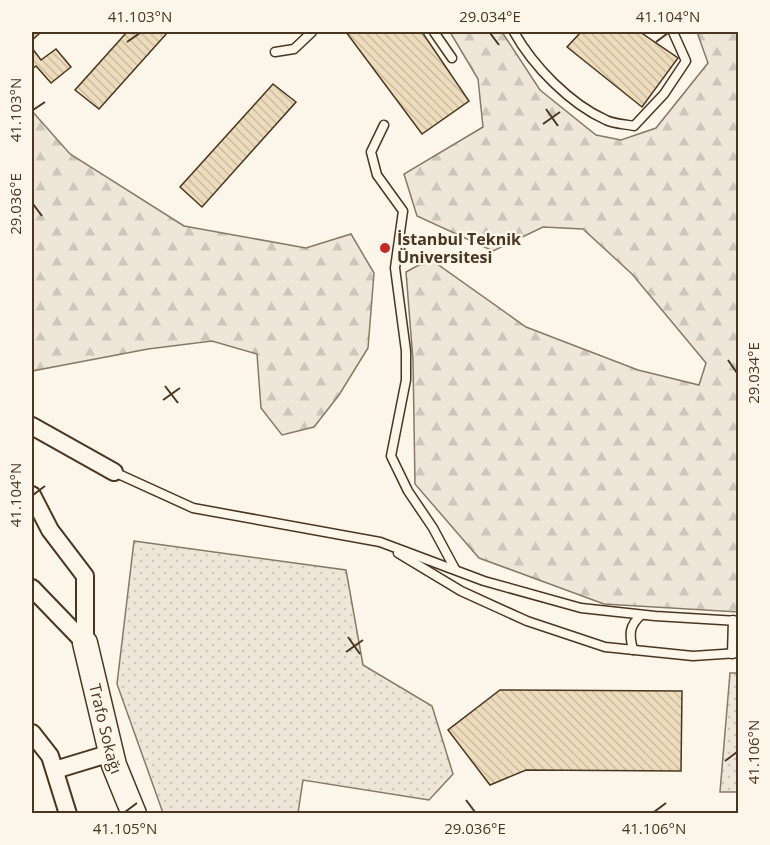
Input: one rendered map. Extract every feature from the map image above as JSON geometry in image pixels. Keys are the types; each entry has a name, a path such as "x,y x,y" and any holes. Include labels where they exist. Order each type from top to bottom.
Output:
{"street":[{"path":"32,426 114,472"},
{"path":"32,495 50,530 85,576 85,643"},
{"path":"32,588 85,643"},
{"name":"Trafo Sokağı","path":"85,643 111,753 134,813"},
{"path":"32,733 50,756 68,813"},
{"path":"55,770 111,753"}],"lane":[{"path":"275,52 294,49 312,32"},
{"path":"434,32 452,58"},
{"path":"514,32 531,56 581,105 608,122 634,126 664,94 687,61 676,33 673,32"},
{"path":"384,125 371,152 377,174 403,211 396,268 406,351 406,380 391,456 408,491 434,528 455,569"},
{"path":"114,472 193,508 380,543 484,581 581,608 641,615 736,620 735,653 693,656 605,647 526,621 461,591 380,543"},
{"path":"633,650 629,634 633,622 641,615"}],"green space":[{"path":"450,32 502,32 540,90 596,135 621,140 656,128 708,63 697,32 738,32 738,612 604,604 479,558 415,484 413,360 406,272 430,259 526,327 638,370 699,385 706,363 632,274 583,229 543,227 493,251 417,216 404,174 483,127 478,79"},
{"path":"32,111 70,154 184,226 306,248 351,234 374,273 368,348 339,395 314,427 282,435 261,408 257,354 212,341 148,349 32,371"},
{"path":"134,541 346,570 363,665 432,706 453,774 429,800 303,780 298,813 163,813 117,684"},
{"path":"730,673 738,673 738,792 720,792"}],"building":[{"path":"32,32 40,33 32,40"},
{"path":"127,32 168,32 99,109 75,90"},
{"path":"346,32 422,32 469,101 422,134"},
{"path":"581,32 640,32 678,58 642,107 567,47"},
{"path":"32,48 41,60 56,49 71,67 51,83 36,66 32,69"},
{"path":"273,84 296,102 202,207 180,187"},
{"path":"500,690 682,691 681,771 526,770 490,785 448,730"}],"place":[{"name":"İstanbul Teknik Üniversitesi","path":"385,248"}]}
